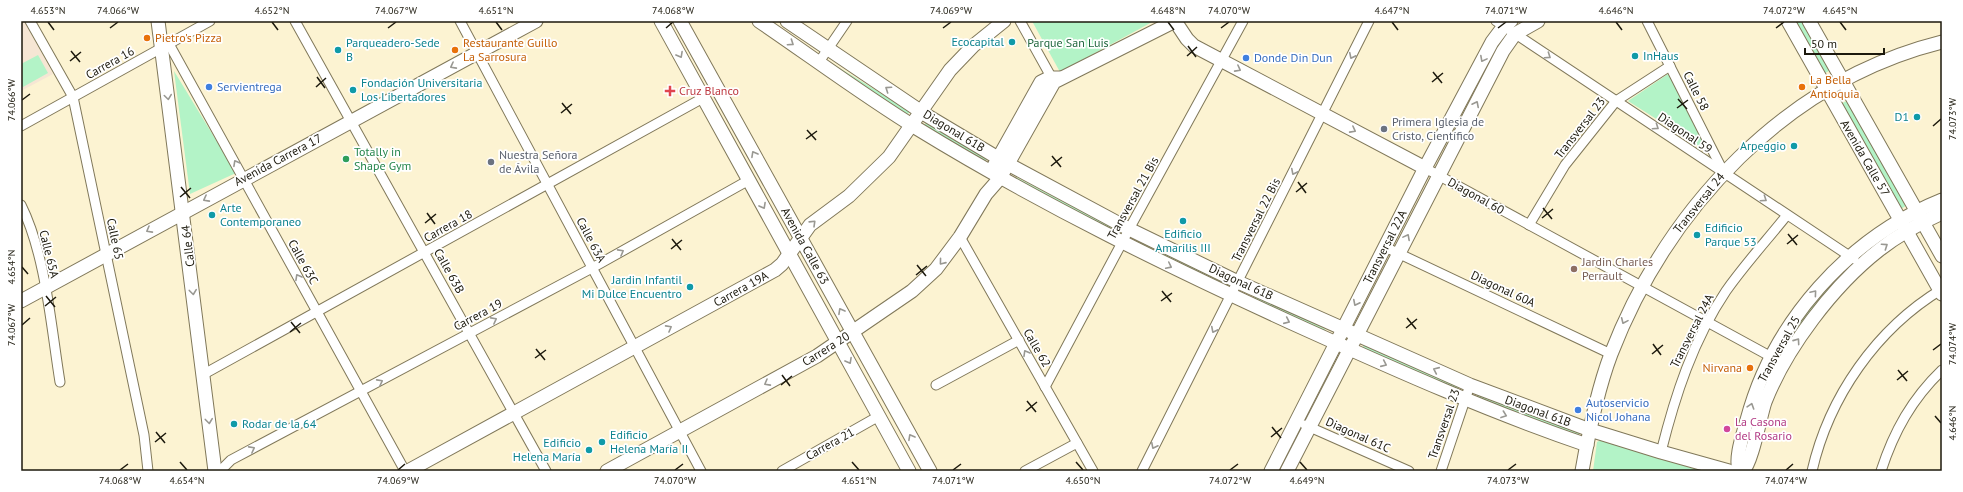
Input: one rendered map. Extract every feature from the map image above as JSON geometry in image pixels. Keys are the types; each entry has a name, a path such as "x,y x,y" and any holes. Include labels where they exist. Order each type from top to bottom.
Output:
{"street":[{"name":"Calle 65","path":"30,21 73,97 144,435 148,471"},
{"name":"Calle 64","path":"158,21 166,46 215,471"},
{"name":"Carrera 16","path":"21,126 210,21"},
{"name":"Calle 63B","path":"295,21 546,471"},
{"name":"Calle 63A","path":"460,21 701,471"},
{"name":"Avenida Carrera 17","path":"21,301 184,211 536,21"},
{"name":"Avenida Calle 63","path":"661,21 909,471"},
{"name":"Avenida Calle 63","path":"680,21 930,471"},
{"name":"Diagonal 61B","path":"759,21 912,125 995,175 1122,243 1349,349 1465,400 1587,445"},
{"name":"Diagonal 61B","path":"787,21 920,111 1003,161 1129,229 1238,282 1356,333 1470,385 1590,430 1729,471"},
{"path":"819,62 847,21"},
{"name":"Carrera 19A","path":"408,471 775,270 815,220 849,196 889,157 950,70 973,46 1004,21"},
{"path":"1020,21 1056,79 1175,21"},
{"name":"Diagonal 60","path":"1175,21 1189,42 1425,168 1783,364"},
{"name":"Transversal 21 Bis","path":"1045,387 1129,229 1243,21"},
{"name":"Transversal 22 Bis","path":"1142,471 1369,21"},
{"path":"1515,34 1538,21"},
{"name":"Calle 58","path":"1647,21 1724,172"},
{"name":"Avenida Calle 57","path":"1788,21 1941,291"},
{"name":"Avenida Calle 57","path":"1809,21 1942,256"},
{"name":"Diagonal 59","path":"1503,23 1515,34 1862,264"},
{"name":"Transversal 22A","path":"1271,471 1425,168 1503,23"},
{"name":"Transversal 22A","path":"1287,471 1356,333 1503,51 1515,34"},
{"name":"Transversal 24","path":"1582,471 1599,392 1611,354 1641,286 1679,225 1701,197 1739,156 1773,127 1827,90 1843,81 1906,53 1942,42"},
{"name":"Calle 63C","path":"166,46 244,179 405,471"},
{"name":"Transversal 23","path":"1529,225 1565,165 1616,101 1670,66"},
{"name":"Carrera 20","path":"607,471 817,356 916,288 962,242 1003,161 1056,79"},
{"name":"Carrera 18","path":"204,374 703,98"},
{"name":"Carrera 19","path":"220,471 232,460 592,268 749,180"},
{"name":"Transversal 25","path":"1739,471 1739,454 1749,414 1771,357 1784,335 1810,298 1850,256 1920,217 1942,200"},
{"name":"Calle 65A","path":"21,205 33,236 45,287 60,382"},
{"name":"Transversal 25","path":"1920,217 1942,213"},
{"name":"Transversal 24A","path":"1661,452 1680,384 1708,322 1734,280 1788,215"},
{"name":"Transversal 25","path":"1743,471 1748,465 1765,402 1783,364 1810,324 1862,264 1880,249 1903,226"},
{"name":"Calle 62","path":"962,242 1093,471"},
{"name":"Diagonal 60A","path":"1385,247 1611,354"},
{"path":"1812,471 1828,421 1844,389 1864,360 1893,328 1914,309 1941,291"},
{"path":"936,385 1019,340"},
{"path":"1881,471 1892,440 1907,412 1926,386 1942,370"},
{"name":"Transversal 23","path":"1441,471 1470,385"},
{"name":"Carrera 21","path":"782,471 879,416"},
{"name":"Diagonal 61C","path":"1297,421 1410,471"},
{"path":"1025,471 1077,443"}],"shaded area":[{"path":"21,21 24,21 53,74 21,91"}],"green space":[{"name":"Parque San Luis","path":"1032,21 1154,21 1060,72"},
{"path":"1794,21 1803,21 1831,70 1825,73"},
{"path":"38,55 48,73 23,87 21,84 21,64"},
{"path":"833,64 910,111 909,113 906,115 832,65"},
{"path":"174,71 236,173 190,194"},
{"path":"1668,74 1710,153 1628,101"},
{"path":"1848,100 1907,205 1901,209 1841,104"},
{"path":"927,122 986,158 986,161 925,127 924,125"},
{"path":"1016,177 1117,230 1119,233 1116,235 1018,181"},
{"path":"1139,239 1226,283 1227,285 1225,286 1137,245 1137,241"},
{"path":"1849,264 1853,265 1784,353 1782,349 1806,313"},
{"path":"1255,295 1325,329 1326,332 1255,301"},
{"path":"1363,346 1367,346 1458,387 1458,390 1364,350"},
{"path":"1480,394 1580,430 1578,439 1478,399 1477,395"},
{"path":"1601,440 1706,471 1593,471 1597,442"}],"place":[{"name":"Pietro's Pizza","path":"147,38"},
{"name":"Ecocapital","path":"1012,42"},
{"name":"Parqueadero-Sede B","path":"338,50"},
{"name":"Restaurante Guillo La Sarrosura","path":"455,50"},
{"name":"InHaus","path":"1635,56"},
{"name":"Donde Din Dun","path":"1246,58"},
{"name":"Servientrega","path":"209,87"},
{"name":"La Bella Antioquia","path":"1802,87"},
{"name":"Fondación Universitaria Los Libertadores","path":"353,90"},
{"name":"Cruz Blanco","path":"670,91"},
{"name":"D1","path":"1917,117"},
{"name":"Primera Iglesia de Cristo, Científico","path":"1384,129"},
{"name":"Arpeggio","path":"1794,146"},
{"name":"Totally in Shape Gym","path":"346,159"},
{"name":"Nuestra Señora de Ávila","path":"491,162"},
{"name":"Arte Contemporaneo","path":"212,215"},
{"name":"Edificio Amarilis III","path":"1183,221"},
{"name":"Edificio Parque 53","path":"1697,235"},
{"name":"Jardin Charles Perrault","path":"1574,269"},
{"name":"Jardin Infantil Mi Dulce Encuentro","path":"690,287"},
{"name":"Nirvana","path":"1750,368"},
{"name":"Autoservicio Nicol Johana","path":"1578,410"},
{"name":"Rodar de la 64","path":"234,424"},
{"name":"La Casona del Rosario","path":"1727,429"},
{"name":"Edificio Helena María II","path":"602,442"},
{"name":"Edificio Helena María","path":"589,450"}]}
